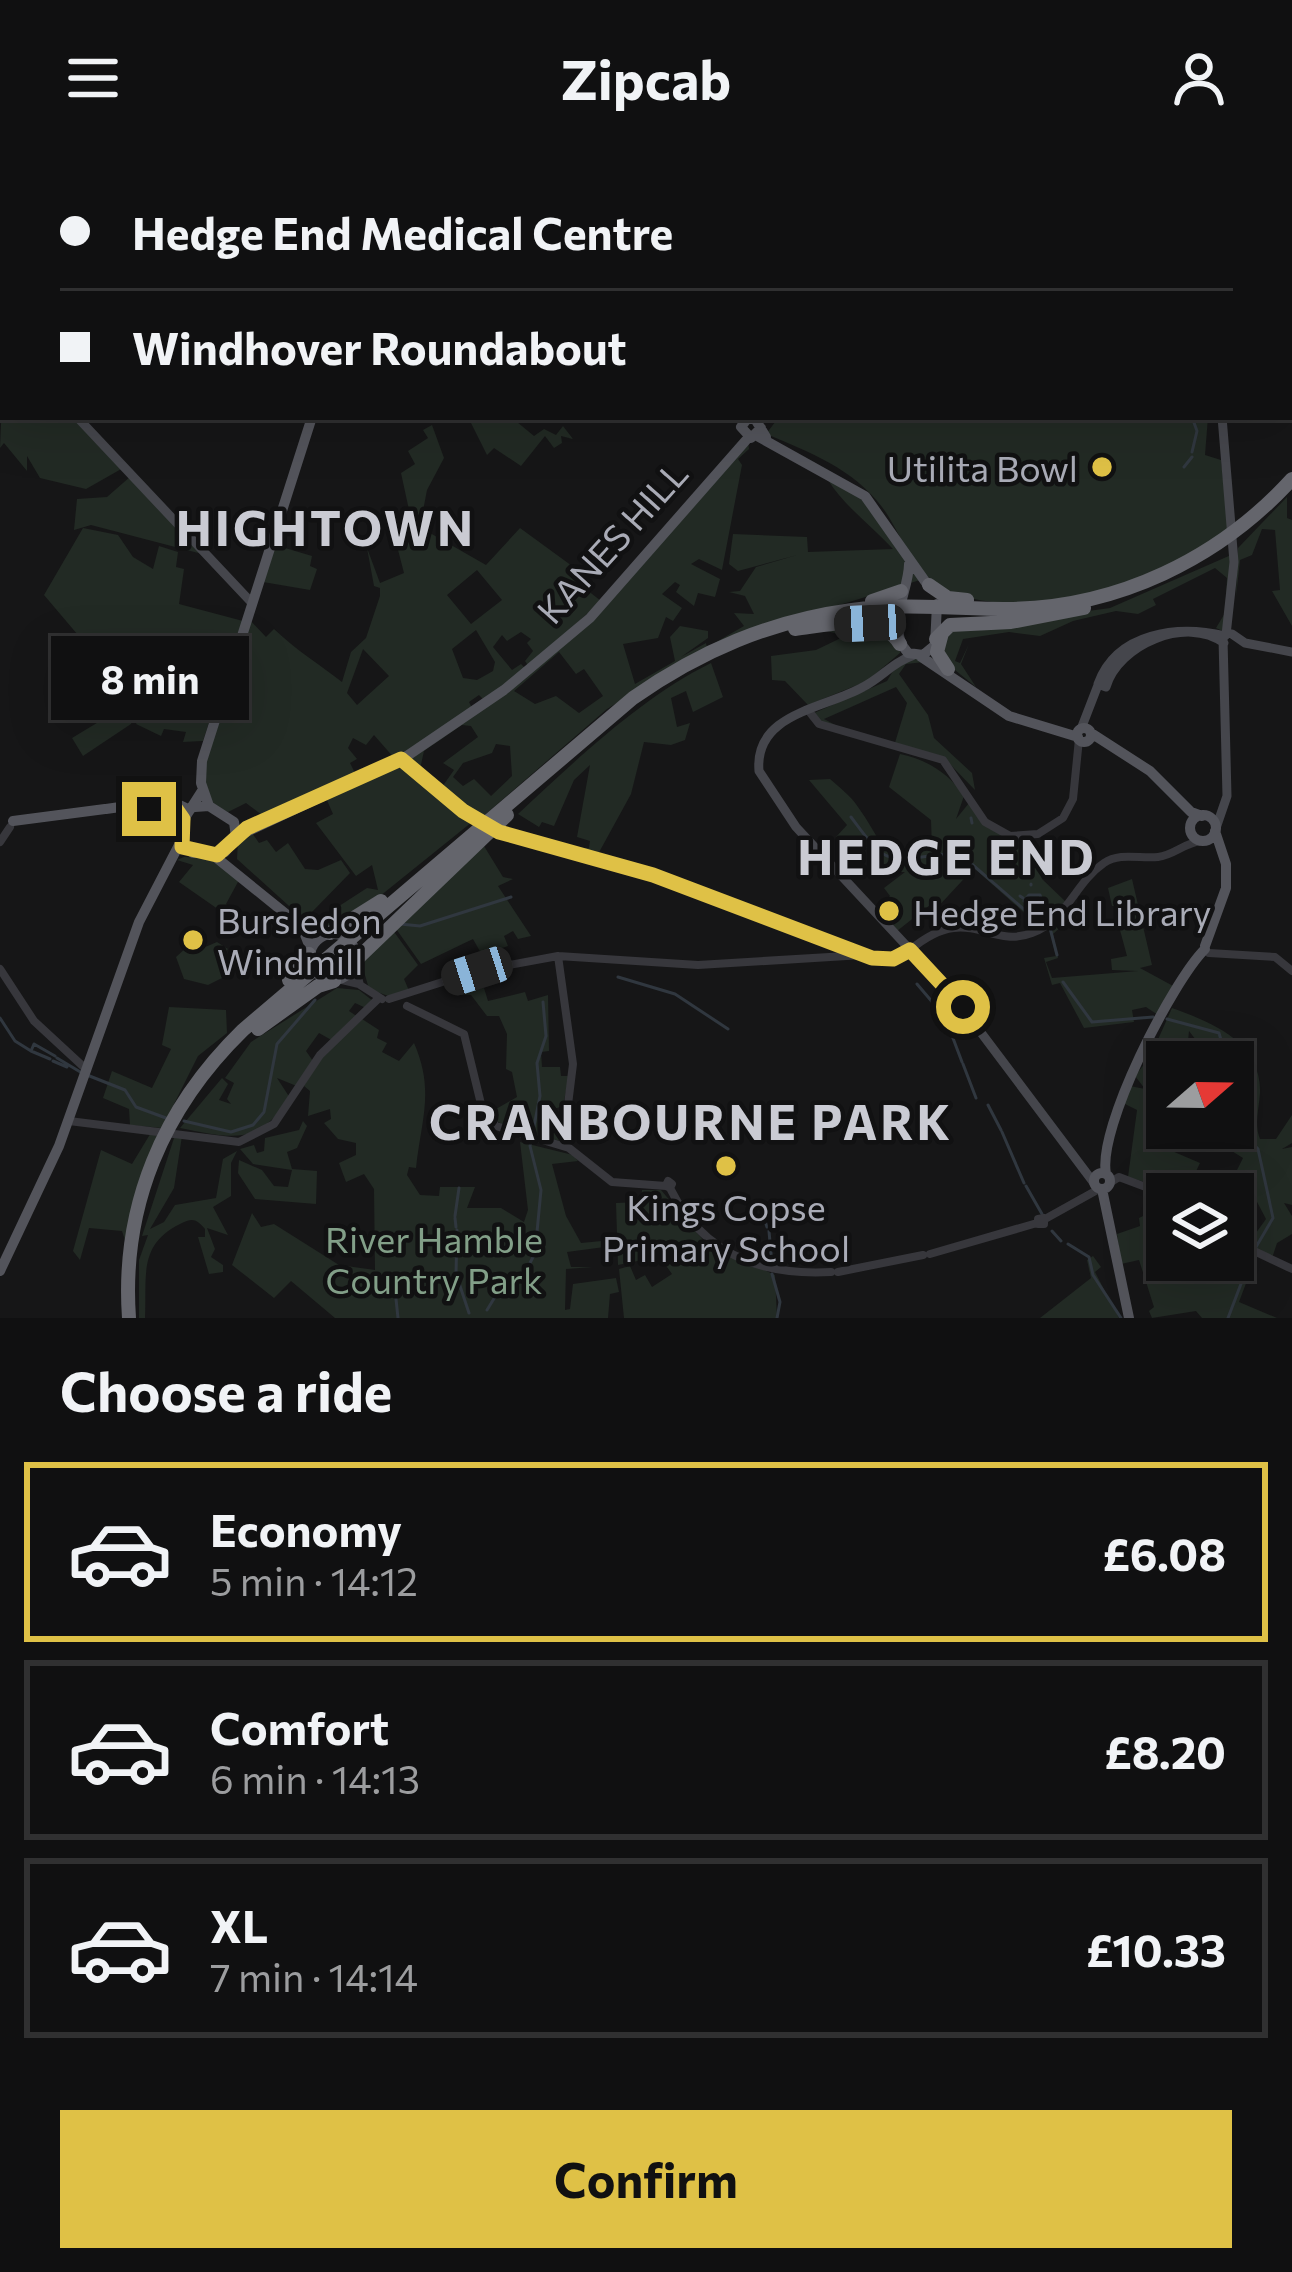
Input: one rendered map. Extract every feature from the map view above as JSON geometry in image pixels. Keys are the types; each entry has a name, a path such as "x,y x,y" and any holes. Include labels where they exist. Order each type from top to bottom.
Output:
{"highway":[{"path":"936,642 944,628 1011,622 1087,603 1192,561 1252,519 1292,483"},
{"path":"928,585 956,600 1087,603"},
{"path":"790,626 900,595"},
{"path":"131,1318 137,1235 152,1176 180,1117 229,1047 315,963 350,950 516,800 667,674 732,640 871,608 1012,609 1087,603"},
{"path":"790,626 881,625 900,644"},
{"path":"947,668 937,646 945,630 957,625"},
{"path":"327,933 347,926 516,800"},
{"path":"350,950 516,800"},
{"path":"229,1047 315,963"},
{"path":"229,1047 314,988 338,980"}],"main road":[{"path":"80,420 251,597"},
{"path":"209,806 202,788 202,761 311,420"},
{"path":"1203,841 1215,829 1226,805 1233,555 1221,420"},
{"path":"752,426 865,496 928,585 937,604 937,659 947,668 987,700 1025,719 1083,736 1137,761 1215,829 1226,888 1208,947 1195,960 1166,1012 1154,1047 1124,1089 1108,1136 1100,1182"},
{"name":"KANES HILL","path":"234,840 257,824 401,759 467,718 590,618 752,426"},
{"path":"898,661 900,595 909,563"},
{"path":"900,595 914,582 928,585"},
{"path":"1083,736 1103,682 1128,654 1155,637 1192,633 1292,652"},
{"path":"936,642 917,656 898,661 868,685 778,724 763,742 758,759 764,784 796,827 956,998 1100,1182 1129,1318"},
{"path":"900,644 1009,716 1083,736 1115,752 1147,774 1186,813 1203,841 1223,856"},
{"path":"401,759 477,821 499,832 598,859 863,955 890,959 910,950"},
{"path":"0,1271 69,1121 139,922 202,788"},
{"path":"7,823 169,800 192,808 209,806 230,818 257,824"},
{"path":"1191,827 1226,805"},
{"path":"103,811 170,807 180,813 183,825"},
{"path":"162,874 175,859 194,853 213,855 302,927 315,963 338,980 350,950 343,939 310,929 240,870 232,860 230,818"},
{"path":"213,855 234,840"},
{"path":"179,843 194,853"},
{"path":"315,963 327,933"}],"street":[{"path":"808,710 819,724 943,760 986,822 1010,836 1038,834 1063,818 1072,799 1083,736"},
{"path":"0,842 7,823"},
{"path":"1184,844 1191,827"},
{"path":"910,950 931,934 959,926 1032,934 1056,920 1084,880 1109,860 1165,856 1184,844 1203,841"},
{"path":"1208,947 1225,956 1268,956 1292,971"},
{"path":"350,950 360,985"},
{"path":"69,1121 239,1142 262,1132 284,1113 320,1055 403,1000 477,971 558,956 698,965 863,955"},
{"path":"558,956 573,1064 563,1145"},
{"path":"0,969 34,1022 87,1070"},
{"path":"338,980 403,1000 464,1034 485,1114 503,1131 563,1145 612,1182 668,1187 694,1228 718,1249 771,1267 834,1272 926,1254 1041,1221 1100,1182 1119,1177 1146,1187"},
{"path":"1254,1254 1292,1269"}],"green space":[{"path":"1,420 78,420 123,468 86,489 40,478 27,456 27,471 4,443 0,448"},
{"path":"470,420 515,420 534,436 544,429 556,435 563,426 573,439 561,436 562,443 554,448 545,436 521,466 494,448 487,455"},
{"path":"777,420 1208,420 1205,455 1221,460 1229,533 1165,568 1085,595 1002,603 965,597 925,575 882,507 858,482 766,434"},
{"path":"432,425 444,458 427,490 422,516 430,533 486,565 520,528 594,582 587,590 601,601 529,667 525,661 533,651 527,643 531,639 521,632 507,641 502,635 493,647 512,670 521,664 526,669 485,701 479,695 469,702 473,710 395,759 374,735 366,745 353,738 348,748 357,759 350,763 358,779 276,813 262,815 246,803 228,812 219,808 206,788 210,741 249,619 266,637 274,629 342,682 351,652 366,638 380,596 367,548 380,583 404,573 397,546 414,533 401,473 415,464 408,451 428,438 423,430","holes":["477,570 502,600 471,624 447,595","476,630 495,662 493,671 477,680 463,678 452,649","363,649 389,676 357,705 347,693"]},
{"path":"748,441 749,449 738,459 742,465 722,570 699,559 691,564 720,579 715,597 698,593 694,606 676,592 680,585 675,582 662,594 682,608 673,621 666,617 658,638 623,644 635,684 675,661 670,637 680,626 708,631 708,638 681,657 706,643 707,648 607,709 480,819 407,762 593,618","holes":["559,652 576,674 584,669 603,696 579,713 556,696 535,704 514,691","462,725 471,726 478,737 443,763 454,770 442,787 420,769 424,751","496,744 510,746 512,776 491,796 474,779 463,786 453,777 463,763 492,753"]},
{"path":"131,476 202,554 91,525 74,530 77,499 107,497"},
{"path":"828,480 865,496 920,580 711,645 744,626 734,613 754,614 745,596 729,592 740,591 756,567 797,555 738,571 729,564 733,534 807,537 808,552 893,549"},
{"path":"1287,497 1287,518 1292,520 1292,626 1272,591 1280,590 1275,530 1262,529 1252,555 1240,560 1236,597 1238,548"},
{"path":"83,528 118,535 133,557 153,569 159,546 178,552 176,567 184,569 179,604 243,621 224,684 156,688 140,699 131,724 83,756 72,738 115,712 102,693 117,681 44,595"},
{"path":"275,545 312,556 310,566 317,569 310,590 263,582"},
{"path":"1231,555 1225,632 1216,628 1225,613 1227,578 1215,568 1153,599 1156,605 1138,614 1116,611 1073,621 1040,636 1009,632 963,639 955,661 960,663 969,644 961,664 976,687 945,662 941,649 950,630 1110,608"},
{"path":"870,623 900,644 900,653 867,681 808,705 785,681 772,680 771,656 816,650 845,636 827,631"},
{"path":"917,658 924,662 906,664 899,674 928,715 934,738 972,773 975,790 944,758 894,746 907,703 896,687 824,719 839,727 820,722 814,713 887,681 896,666"},
{"path":"711,663 723,697 693,712 686,691 671,698 677,727 690,723 685,740 671,745 644,742 631,794 597,856 564,848 589,848 590,841 577,837 590,765 574,780 554,826 542,822 539,827 518,814 635,711"},
{"path":"220,688 203,741 183,742 186,732 164,729 161,736 136,724 154,692"},
{"path":"900,754 952,781 964,796 956,819 969,803 988,828 1029,838 1042,879 1066,902 1054,920 1040,927 974,868 935,910 930,905 897,931 887,920 894,917 893,910 889,906 882,914 876,907 890,896 884,888 905,872 879,872 867,848 851,854 836,837 847,825 809,780 830,779 852,799 892,851 932,849 931,820 889,787"},
{"path":"400,763 472,822 349,921 329,929 310,925 237,859 238,841 250,830 259,843 267,840 276,852 288,843 305,869 318,870 341,860 350,873 312,912 319,919 367,888 378,890 372,865 356,876 316,823 333,814 326,798"},
{"path":"484,846 503,877 513,879 498,886 531,936 518,939 513,931 504,936 508,946 482,955 473,939 421,964 394,926"},
{"path":"210,858 239,880 226,904 238,915 235,921 179,882 193,865 177,860"},
{"path":"1132,879 1152,965 1140,968 1175,987 1161,1017 1146,1007 1132,1010 1134,1022 1084,1028 1060,983 1052,985 1044,958 1056,956 1049,928 1062,926 1053,934 1058,958 1046,962 1052,978 1138,971 1112,970 1111,959 1127,956 1114,908 1120,905 1112,906 1108,888"},
{"path":"392,929 418,965 404,979 410,993 391,997 369,989 361,961"},
{"path":"217,942 228,949 217,960 226,976 208,985 184,979 176,957 188,946 189,954"},
{"path":"337,988 359,990 373,1001 368,1009 355,1003 349,1011 358,1017 335,1042 319,1033 306,1051 313,1061 299,1087 277,1078 290,1098 266,1125 229,1136 180,1128 222,1078 228,1084 219,1100 231,1104 227,1099 234,1083 225,1078 251,1042"},
{"path":"484,988 488,1001 525,992 528,1001 548,995 549,1051 541,1052 542,1067 560,1067 561,1076 569,1076 563,1106 551,1110 558,1124 564,1124 561,1141 506,1127 484,1102 496,1109 517,1097 512,1072 506,1069 507,1034 499,1016 487,1016 471,995 454,994"},
{"path":"169,1007 226,1010 227,1033 198,1056 162,1128 130,1125 129,1109 103,1098 112,1071 152,1088 171,1049 162,1045"},
{"path":"1172,1008 1236,1041 1197,1041 1189,1031 1188,1041 1157,1041"},
{"path":"362,1019 379,1030 377,1038 387,1043 382,1052 399,1061 414,1043 420,1060 423,1120 416,1168 409,1167 407,1175 420,1195 439,1196 440,1187 475,1187 467,1208 501,1208 524,1222 528,1210 520,1142 573,1155 578,1161 552,1164 566,1216 581,1243 612,1240 612,1246 567,1252 571,1267 593,1267 566,1269 565,1310 570,1309 573,1284 616,1278 619,1292 610,1294 608,1318 335,1318 291,1281 274,1298 232,1265 252,1213 261,1227 274,1224 339,1265 375,1270 374,1189 364,1174 346,1182 339,1163 356,1155 356,1143 338,1139 324,1123 331,1119 330,1109 308,1116 310,1091 304,1086 320,1056"},
{"path":"1146,1063 1146,1149 1167,1149 1200,1163 1195,1173 1146,1173 1146,1182 1128,1177 1137,1110 1121,1102 1130,1086 1145,1089 1135,1076"},
{"path":"1254,1063 1260,1093 1260,1139 1276,1139 1292,1115 1292,1143 1282,1149 1292,1147 1292,1205 1284,1203 1292,1216 1292,1234 1277,1243 1272,1258 1257,1254 1254,1262 1254,1236 1266,1219 1254,1196 1254,1173 1236,1173 1243,1158 1229,1149 1254,1149"},
{"path":"303,1121 307,1126 297,1148 287,1152 292,1169 317,1171 316,1204 255,1199 238,1173 239,1160 262,1170 274,1186 288,1187 292,1170 253,1164 240,1149 254,1145 257,1153 264,1151 265,1138 299,1130"},
{"path":"152,1131 161,1132 127,1246 122,1231 89,1228 80,1260 73,1251 101,1150 132,1164"},
{"path":"175,1135 182,1136 174,1188 150,1229 164,1222 175,1205 216,1198 223,1159 237,1151 231,1163 231,1196 213,1207 228,1235 207,1228 215,1249 211,1257 223,1265 223,1272 209,1274 198,1237 205,1237 202,1225 194,1220 180,1224 151,1252 145,1318 139,1318 139,1260 148,1235 142,1236"},
{"path":"642,1190 661,1190 703,1240 677,1253 618,1265 616,1203 641,1202"},
{"path":"1146,1215 1146,1281 1247,1281 1239,1302 1277,1318 1202,1318 1196,1311 1152,1318 1149,1311 1154,1307 1139,1260 1121,1264 1117,1234 1140,1226 1139,1218"},
{"name":"River Hamble Country Park","path":"706,1243 775,1275 777,1318 624,1318 619,1269 630,1266 636,1280 645,1275 652,1287 672,1274 662,1260"},
{"path":"1093,1256 1101,1267 1095,1272 1119,1318 1040,1318 1091,1278 1087,1260"}],"waterway":[{"path":"1192,452 1197,431 1193,420"},
{"path":"1184,467 1192,457"},
{"path":"851,817 885,855 904,859 935,855"},
{"path":"971,818 972,823"},
{"path":"936,855 959,853 1034,918"},
{"path":"1024,901 1029,895 1040,895 1048,920"},
{"path":"400,924 420,926 511,897"},
{"path":"1050,928 1057,955"},
{"path":"618,977 675,994 728,1029"},
{"path":"1063,982 1092,1022 1153,1017"},
{"path":"917,984 945,1017 962,1062"},
{"path":"184,1121 231,1132 253,1125 264,1112 277,1044 315,1000"},
{"path":"487,1310 498,1292 527,1269 535,1253 541,1190 530,1146 540,1096 537,1063 546,1036 543,1002"},
{"path":"0,1018 15,1041 31,1051 34,1044 55,1056"},
{"path":"1167,1019 1219,1033 1221,1040"},
{"path":"31,1051 50,1059"},
{"path":"57,1058 82,1073"},
{"path":"53,1061 67,1067"},
{"path":"963,1064 976,1098"},
{"path":"87,1075 125,1090 136,1107 166,1118"},
{"path":"988,1105 1001,1130"},
{"path":"1002,1132 1024,1183"},
{"path":"1254,1145 1273,1218 1256,1247"},
{"path":"1026,1186 1042,1214"},
{"path":"455,1216 459,1188"},
{"path":"763,1215 767,1227"},
{"path":"455,1218 456,1227"},
{"path":"457,1230 456,1274 469,1313"},
{"path":"769,1231 772,1265"},
{"path":"1052,1231 1061,1241"},
{"path":"1068,1244 1089,1257 1093,1275 1121,1318"},
{"path":"772,1274 780,1302 777,1318"},
{"path":"394,1280 398,1318"},
{"path":"1228,1318 1242,1281"}],"place":[{"name":"Utilita Bowl","path":"1102,467"},
{"name":"Hedge End Library","path":"889,911"},
{"name":"Bursledon Windmill","path":"193,940"},
{"name":"Kings Copse Primary School","path":"726,1166"}],"district":[{"name":"HIGHTOWN","path":"326,526"},
{"name":"HEDGE END","path":"947,855"},
{"name":"CRANBOURNE PARK","path":"691,1120"}],"route":[{"path":"149,809 176,809 183,819 182,847 217,855 247,828 401,759 463,811 499,832 615,862 872,958 893,959 910,950 963,1007"}]}
